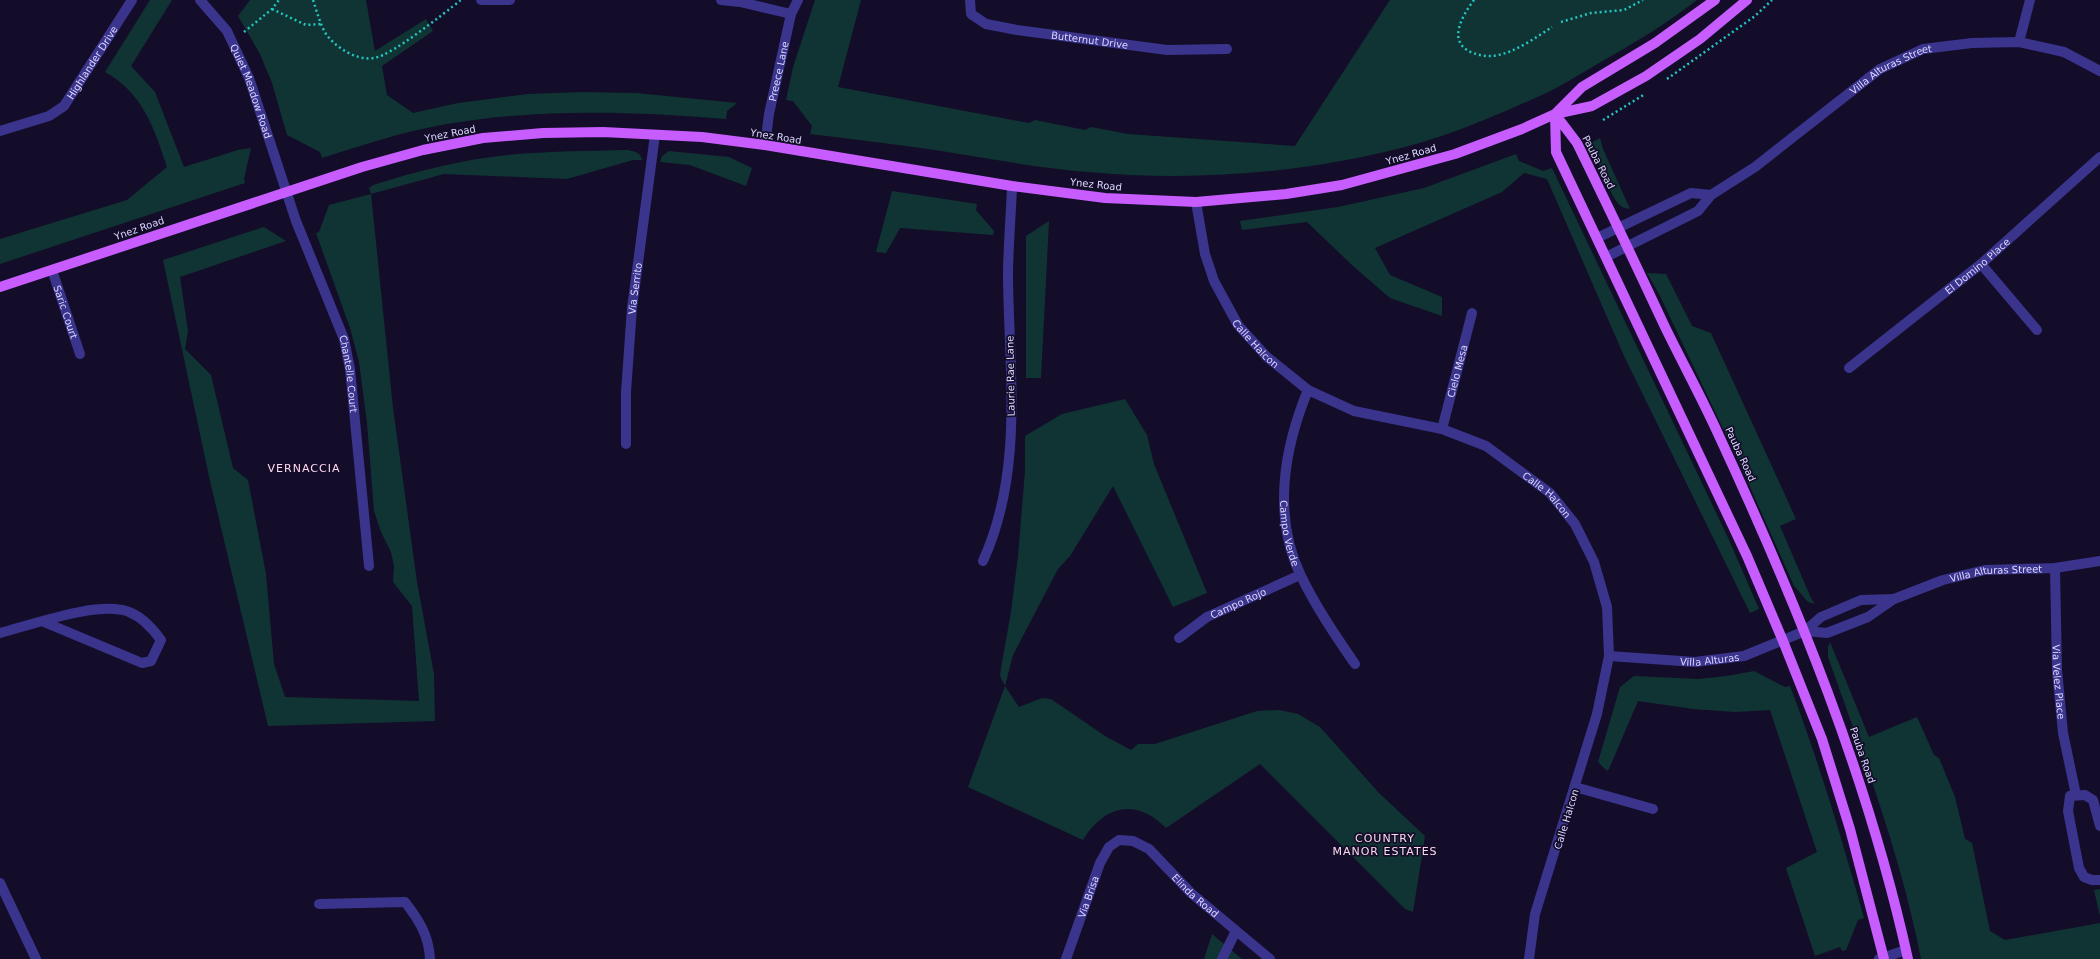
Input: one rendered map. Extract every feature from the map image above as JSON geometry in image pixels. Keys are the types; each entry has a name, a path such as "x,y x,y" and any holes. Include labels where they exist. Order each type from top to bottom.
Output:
{"main road":[{"name":"Ynez Road","path":"1555,114 1582,87 1655,42 1715,0"},
{"name":"Ynez Road","path":"0,287 362,167 424,150 483,138 543,133 603,132 702,137 764,145 1012,186 1105,198 1196,202 1286,194 1342,185 1455,154 1522,129 1555,114 1592,106 1646,76 1700,39 1747,0"},
{"name":"Pauba Road","path":"1555,114 1577,142 1628,246 1725,449 1805,631 1864,793 1883,855 1907,955"},
{"path":"1555,114 1556,152 1747,556 1822,739 1850,829 1882,958"}],"street":[{"name":"Highlander Drive","path":"0,131 49,116 64,106 132,0"},
{"name":"Quiet Meadow Road","path":"200,0 227,31 249,78 286,191"},
{"path":"482,0 510,0"},
{"path":"721,0 740,2 791,14"},
{"name":"Preece Lane","path":"764,145 769,114 791,14 798,0"},
{"name":"Butternut Drive","path":"970,0 971,14 986,24 1017,30 1167,50 1227,49"},
{"path":"2019,42 2030,0"},
{"name":"Villa Alturas Street","path":"1606,256 1698,211 1711,195 1755,167 1880,69 1923,48 1972,43 2019,42 2064,52 2100,71"},
{"name":"Via Serrito","path":"626,444 626,392 632,308 655,135"},
{"name":"El Domino Place","path":"1849,368 1981,264 2100,157"},
{"name":"Laurie Rae Lane","path":"983,561 1001,516 1009,472 1012,399 1008,276 1012,186"},
{"name":"Chantelle Court","path":"286,191 317,275 344,338 350,369 369,566"},
{"path":"1597,238 1691,192 1711,195"},
{"name":"Calle Halcon","path":"1196,202 1205,254 1214,281 1238,325 1267,357 1308,390 1354,411 1442,429 1486,446 1550,493 1575,524 1594,562 1607,607 1609,656 1597,714 1535,914 1529,959"},
{"path":"1981,264 2037,330"},
{"name":"Saric Court","path":"52,270 80,354"},
{"name":"Cielo Mesa","path":"1442,429 1472,313"},
{"name":"Campo Verde","path":"1308,390 1298,413 1288,451 1284,484 1285,524 1300,575 1329,626 1355,664"},
{"name":"Villa Alturas Street","path":"1805,631 1827,633 1868,616 1894,599 1944,580 1985,570 2055,568 2100,561"},
{"name":"Via Velez Place","path":"2055,568 2057,670 2063,733 2076,795"},
{"name":"Campo Rojo","path":"1179,638 1207,617 1300,575"},
{"name":"Villa Alturas Street","path":"1805,631 1821,617 1862,600 1894,599"},
{"path":"0,633 99,608 129,612 151,627 160,640 151,661 142,663 44,622"},
{"name":"Villa Alturas","path":"1609,656 1695,662 1744,656 1805,631"},
{"path":"1575,787 1653,809"},
{"path":"2100,826 2093,800 2085,795 2070,796 2068,811 2079,868 2084,877 2092,880 2100,880"},
{"name":"Elinda Road","path":"1119,840 1133,841 1149,849 1191,893 1270,959"},
{"name":"Via Brisa","path":"1066,959 1100,862 1109,846 1119,840"},
{"path":"0,883 36,959"},
{"path":"319,904 405,902 421,922 430,947 430,959"},
{"path":"1222,959 1236,931"},
{"path":"1882,958 1907,955"}],"path":[{"path":"244,32 272,9 279,0"},
{"path":"313,0 320,24 327,36 346,52 355,56 374,58 380,56 430,24 461,0"},
{"path":"1474,0 1461,20 1458,30 1458,40 1463,48 1472,53 1482,56 1510,52 1552,27"},
{"path":"1561,22 1592,13 1624,10 1643,0"},
{"path":"1662,83 1755,16 1772,0"},
{"path":"272,9 306,25 320,24"},
{"path":"1603,120 1645,94"}],"green space":[{"path":"150,0 172,0 131,66 155,92 184,167 238,150 251,148 244,179 245,183 0,264 0,239 127,200 167,167 152,125 138,101 129,90 105,72"},
{"path":"250,0 366,0 375,51 426,19 433,31 382,66 387,95 413,113 458,103 528,94 582,92 636,93 737,103 727,111 726,119 644,114 561,113 478,119 397,135 322,158 320,152 287,135 272,83 260,54 238,16"},
{"path":"815,0 861,0 838,87 1029,123 1035,120 1085,130 1091,127 1128,134 1295,146 1390,0 1697,0 1624,49 1557,88 1480,122 1448,134 1376,154 1335,162 1253,173 1170,176 1129,175 1069,170 920,148 810,134 812,126 793,101 786,100 793,67"},
{"path":"1600,138 1603,149 1630,209 1622,207 1612,195 1591,143"},
{"path":"628,150 639,154 642,160 633,160 567,179 444,174 371,194 369,188 373,185 439,167 490,157 568,151"},
{"path":"669,151 729,157 752,168 746,186 690,165 660,162 662,156"},
{"path":"1516,154 1519,161 1543,171 1552,168 1729,540 1759,609 1750,613 1624,356 1547,179 1524,173 1502,192 1375,248 1390,275 1442,297 1442,316 1390,298 1353,266 1307,222 1242,230 1240,221 1338,207 1424,188"},
{"path":"892,191 977,204 976,210 994,231 993,235 900,228 886,253 876,252"},
{"path":"371,194 393,408 417,582 434,674 435,721 268,726 210,481 163,260 264,227 286,241 180,277 188,331 185,349 211,375 233,468 248,480 266,574 274,664 285,697 419,701 412,606 393,582 394,566 391,552 381,532 374,511 367,423 359,362 350,328 316,233 319,232 329,205"},
{"path":"1049,221 1041,378 1026,378 1026,236"},
{"path":"1647,273 1666,274 1692,326 1711,333 1796,519 1780,526 1815,604 1808,602 1794,586 1739,462 1659,294"},
{"path":"1125,399 1147,435 1154,464 1207,593 1173,607 1113,486 1070,556 1058,569 1013,655 1005,686 1000,676 1011,612 1018,556 1025,471 1025,436 1062,414"},
{"path":"1830,642 1869,737 1917,717 1934,755 1939,758 1955,797 1965,839 1972,843 1990,931 2005,940 2100,923 2100,959 1921,959 1913,920 1892,844 1868,769 1828,657 1828,647"},
{"path":"1754,671 1785,687 1790,686 1820,772 1839,830 1864,918 1858,920 1846,950 1842,951 1840,947 1815,956 1786,868 1817,852 1770,710 1735,712 1693,709 1638,701 1609,769 1607,771 1598,762 1620,687 1634,676 1698,679"},
{"path":"1005,686 1019,707 1042,698 1051,699 1105,736 1131,750 1138,744 1155,744 1257,711 1279,710 1298,714 1320,727 1379,793 1425,836 1413,912 1405,909 1260,764 1166,828 1155,818 1143,812 1132,809 1122,810 1111,813 1101,819 1083,840 968,787"},
{"path":"2100,889 2100,916 2094,890"},
{"path":"1212,934 1242,959 1204,959"}],"district":[{"name":"VERNACCIA","path":"304,468"},
{"name":"COUNTRY MANOR ESTATES","path":"1385,844"}]}
